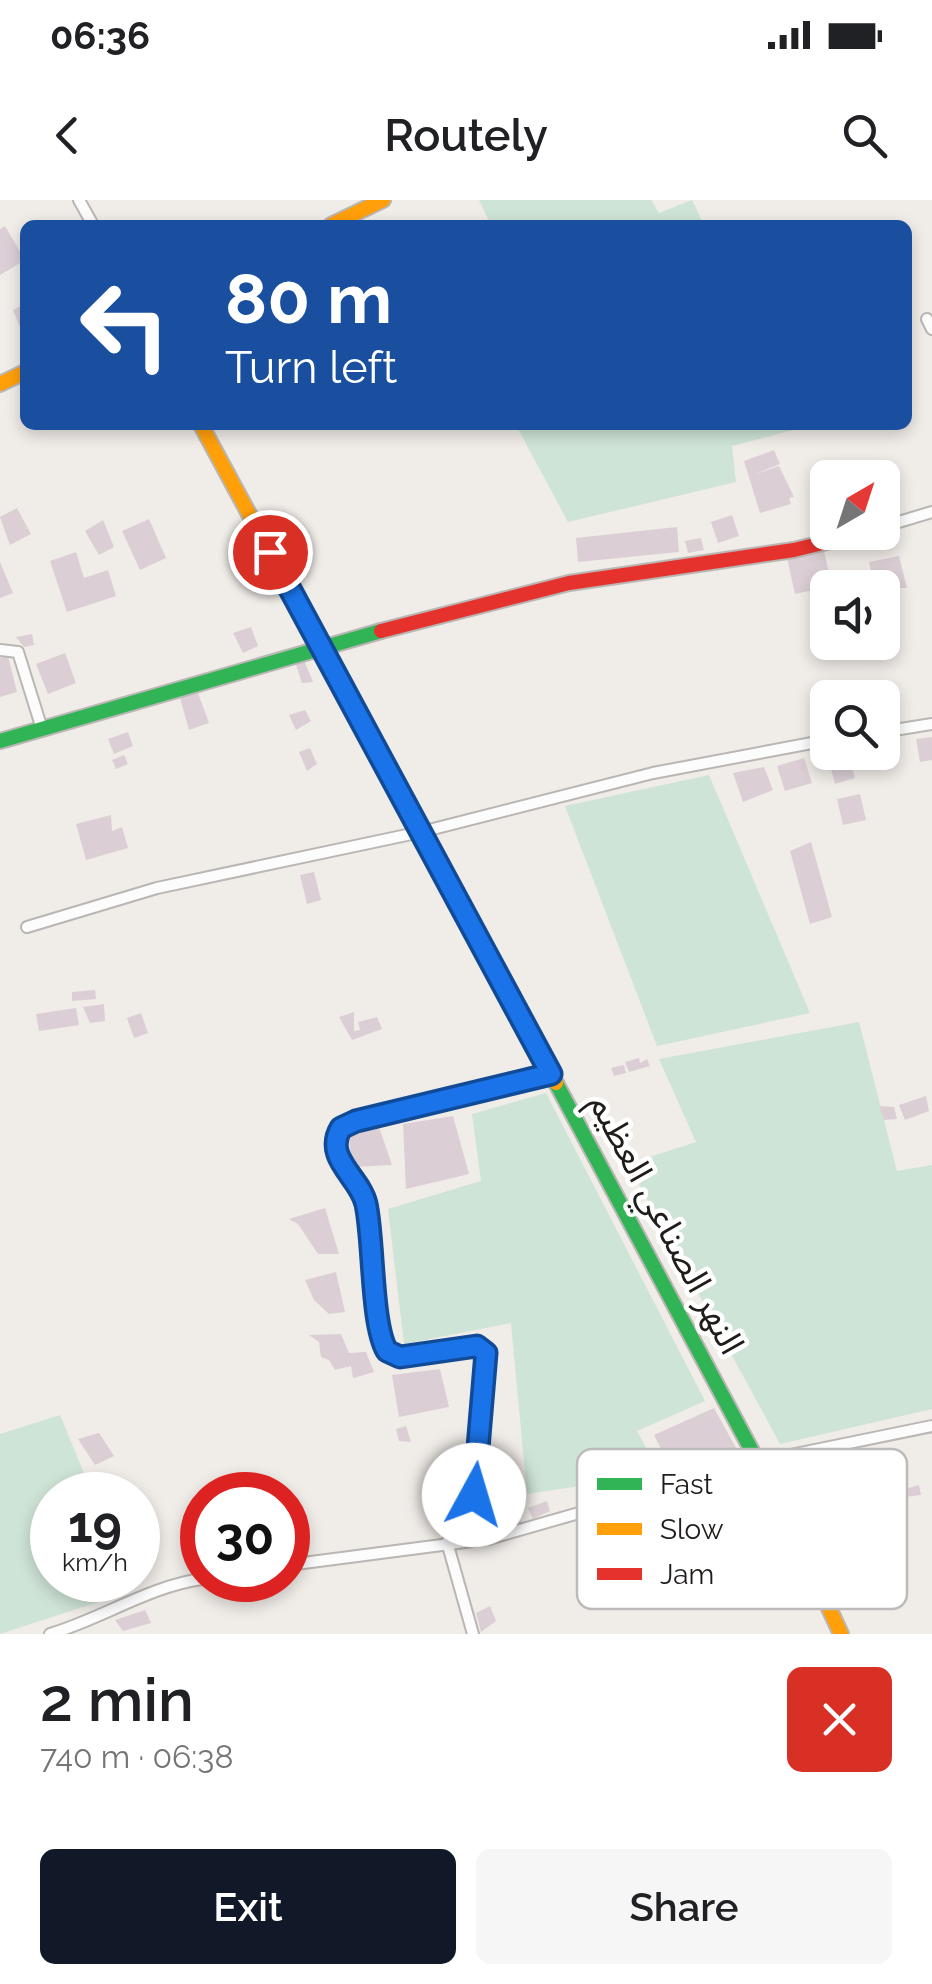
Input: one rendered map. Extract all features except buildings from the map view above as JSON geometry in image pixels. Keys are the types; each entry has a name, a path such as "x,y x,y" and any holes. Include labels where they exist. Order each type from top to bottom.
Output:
{"street":[{"path":"342,220 384,200"},
{"name":"النهر الصناعي العظيم","path":"205,430 754,1449"},
{"path":"900,522 932,512"},
{"path":"0,741 322,647 581,581 784,556 810,548"},
{"path":"0,650 18,652 42,729"},
{"path":"900,729 932,724"},
{"path":"27,927 158,888 420,832 653,773 810,743"},
{"path":"474,1495 486,1353 477,1346 400,1357 387,1351 366,1202 340,1162 336,1141 341,1128 356,1121 551,1074"},
{"path":"820,1449 932,1426"},
{"path":"310,1562 447,1542 488,1540 577,1514"},
{"path":"447,1542 473,1634"},
{"path":"50,1634 91,1622 180,1584"},
{"name":"النهر الصناعي العظيم","path":"829,1609 841,1634"}],"green space":[{"path":"479,200 651,200 659,213 692,200 702,220 489,220"},
{"path":"519,430 793,430 732,446 736,482 568,522"},
{"path":"709,775 810,1013 657,1046 565,806"},
{"path":"859,1022 897,1171 932,1165 932,1409 780,1444 628,1164 696,1142 659,1059"},
{"path":"546,1093 705,1401 637,1431 647,1449 577,1449 577,1486 527,1494 511,1323 404,1344 388,1209 481,1181 472,1114"},
{"path":"60,1415 84,1472 30,1472 30,1602 98,1602 0,1634 0,1434"}],"traffic: fast":[{"path":"0,741 381,631"},
{"path":"556,1083 751,1449"}],"traffic: slow":[{"path":"341,220 383,200"},
{"path":"0,384 20,374"},
{"path":"204,430 556,1083"},
{"path":"829,1609 841,1634"}],"traffic: jam":[{"path":"381,631 569,583 810,546"}],"route":[{"path":"270,552 551,1074 356,1121 341,1128 336,1141 340,1162 360,1187 366,1202 387,1351 400,1357 477,1346 483,1348 488,1358 474,1495"}]}
